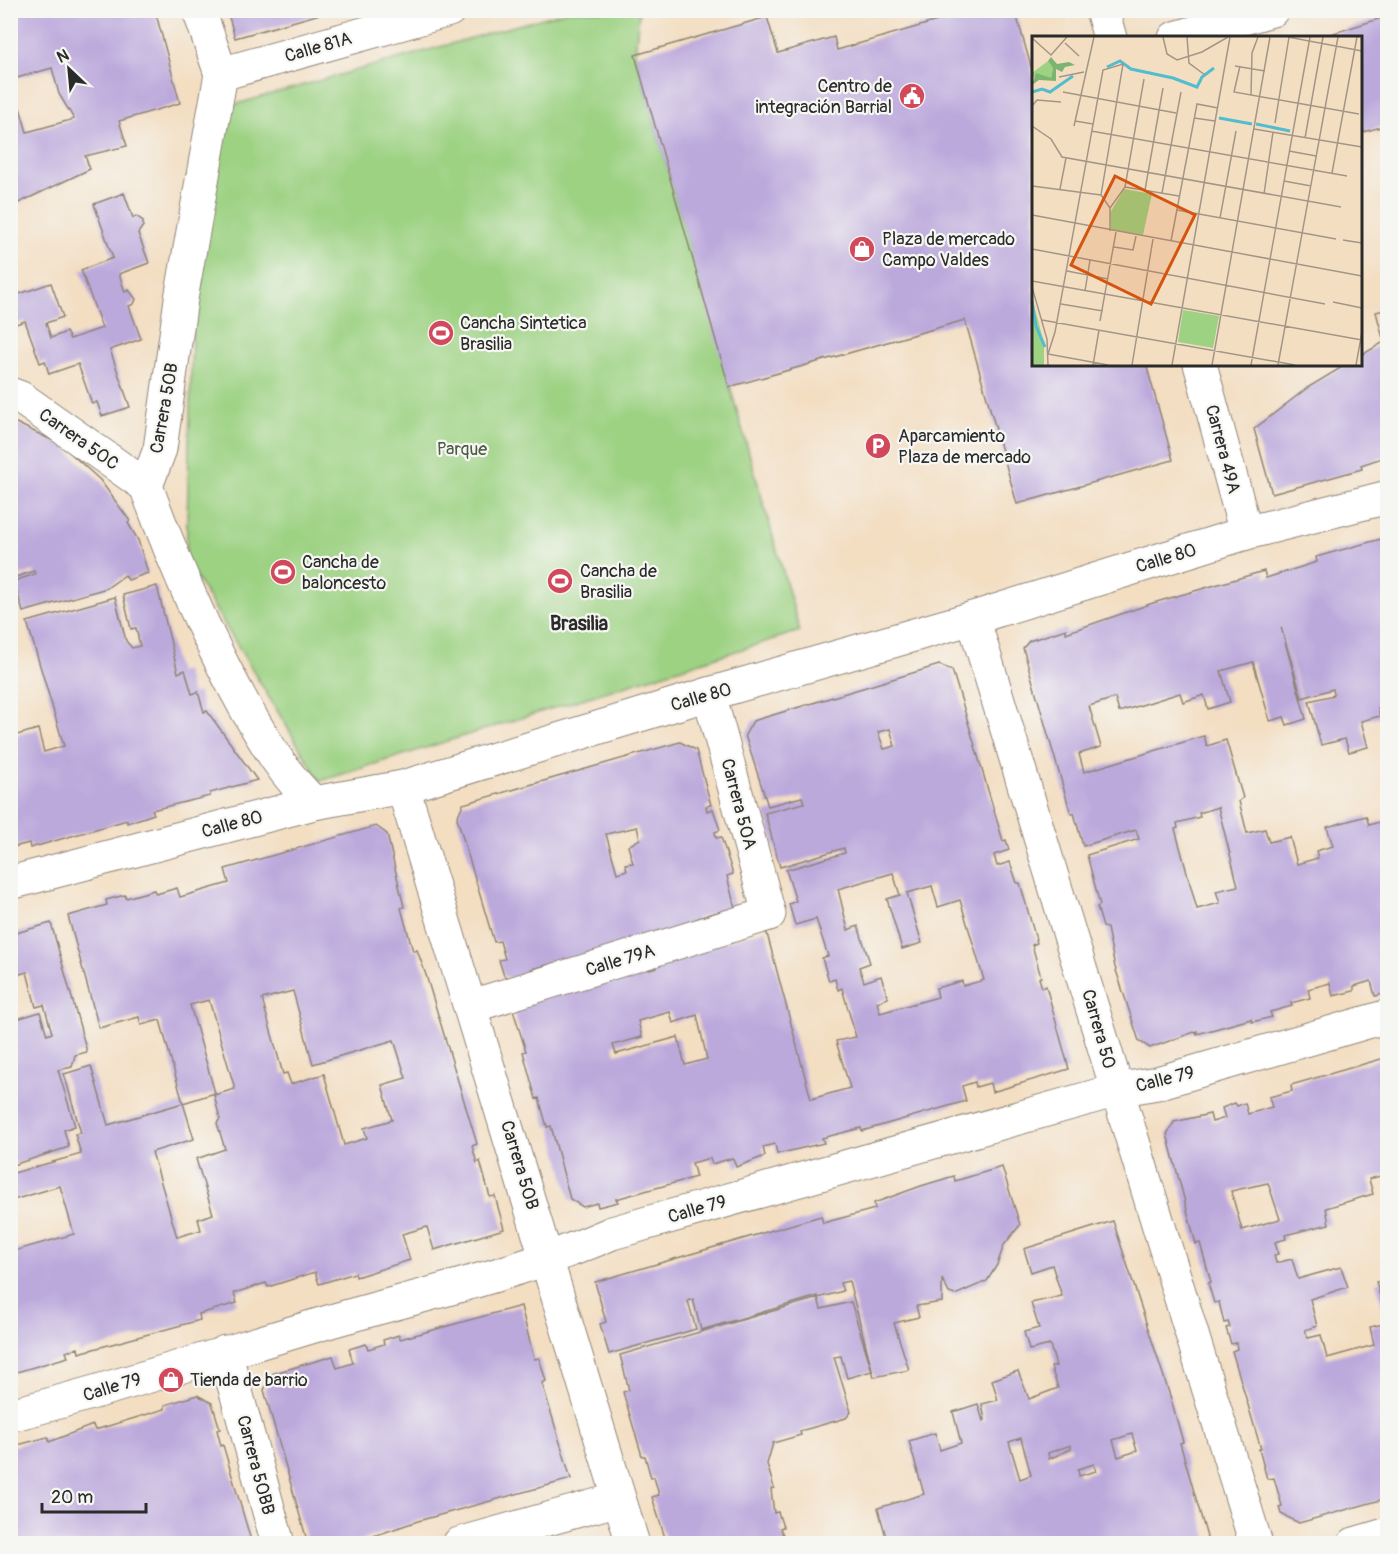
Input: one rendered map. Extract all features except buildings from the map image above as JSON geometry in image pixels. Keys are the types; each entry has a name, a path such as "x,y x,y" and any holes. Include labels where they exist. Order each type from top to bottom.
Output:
{"street":[{"name":"Carrera 50B","path":"146,486 160,450 181,299 221,74 199,10"},
{"name":"Calle 81A","path":"221,74 449,10"},
{"path":"1102,10 1109,36"},
{"path":"1182,36 1272,10"},
{"name":"Carrera 49A","path":"1201,366 1246,533"},
{"name":"Carrera 50C","path":"10,394 21,398 146,486"},
{"path":"146,486 175,566 211,646 292,783 314,803"},
{"name":"Calle 80","path":"10,883 314,803 403,787 709,694 973,618 1246,533 1388,497"},
{"name":"Carrera 50","path":"973,618 1256,1544"},
{"name":"Carrera 50A","path":"709,694 769,914"},
{"name":"Carrera 50B","path":"403,787 633,1544"},
{"name":"Calle 79A","path":"471,1006 769,914"},
{"name":"Calle 79","path":"10,1415 87,1395 225,1352 548,1260 612,1233 1117,1090 1157,1083 1388,1016"},
{"name":"Carrera 50BB","path":"225,1352 278,1544"},
{"path":"459,1544 619,1499"},
{"path":"1354,1544 1388,1534"}],"green space":[{"name":"Parque","path":"568,11 639,11 635,55 800,631 320,781 186,561 193,300 222,108"}],"place":[{"name":"Centro de integración Barrial","path":"912,96"},
{"name":"Plaza de mercado Campo Valdes","path":"862,249"},
{"name":"Cancha Sintetica Brasilia","path":"441,333"},
{"name":"Aparcamiento Plaza de mercado","path":"878,446"},
{"name":"Cancha de baloncesto","path":"283,572"},
{"name":"Cancha de Brasilia","path":"560,581"},
{"name":"Tienda de barrio","path":"171,1380"}],"district":[{"name":"Brasilia","path":"579,623"}]}
